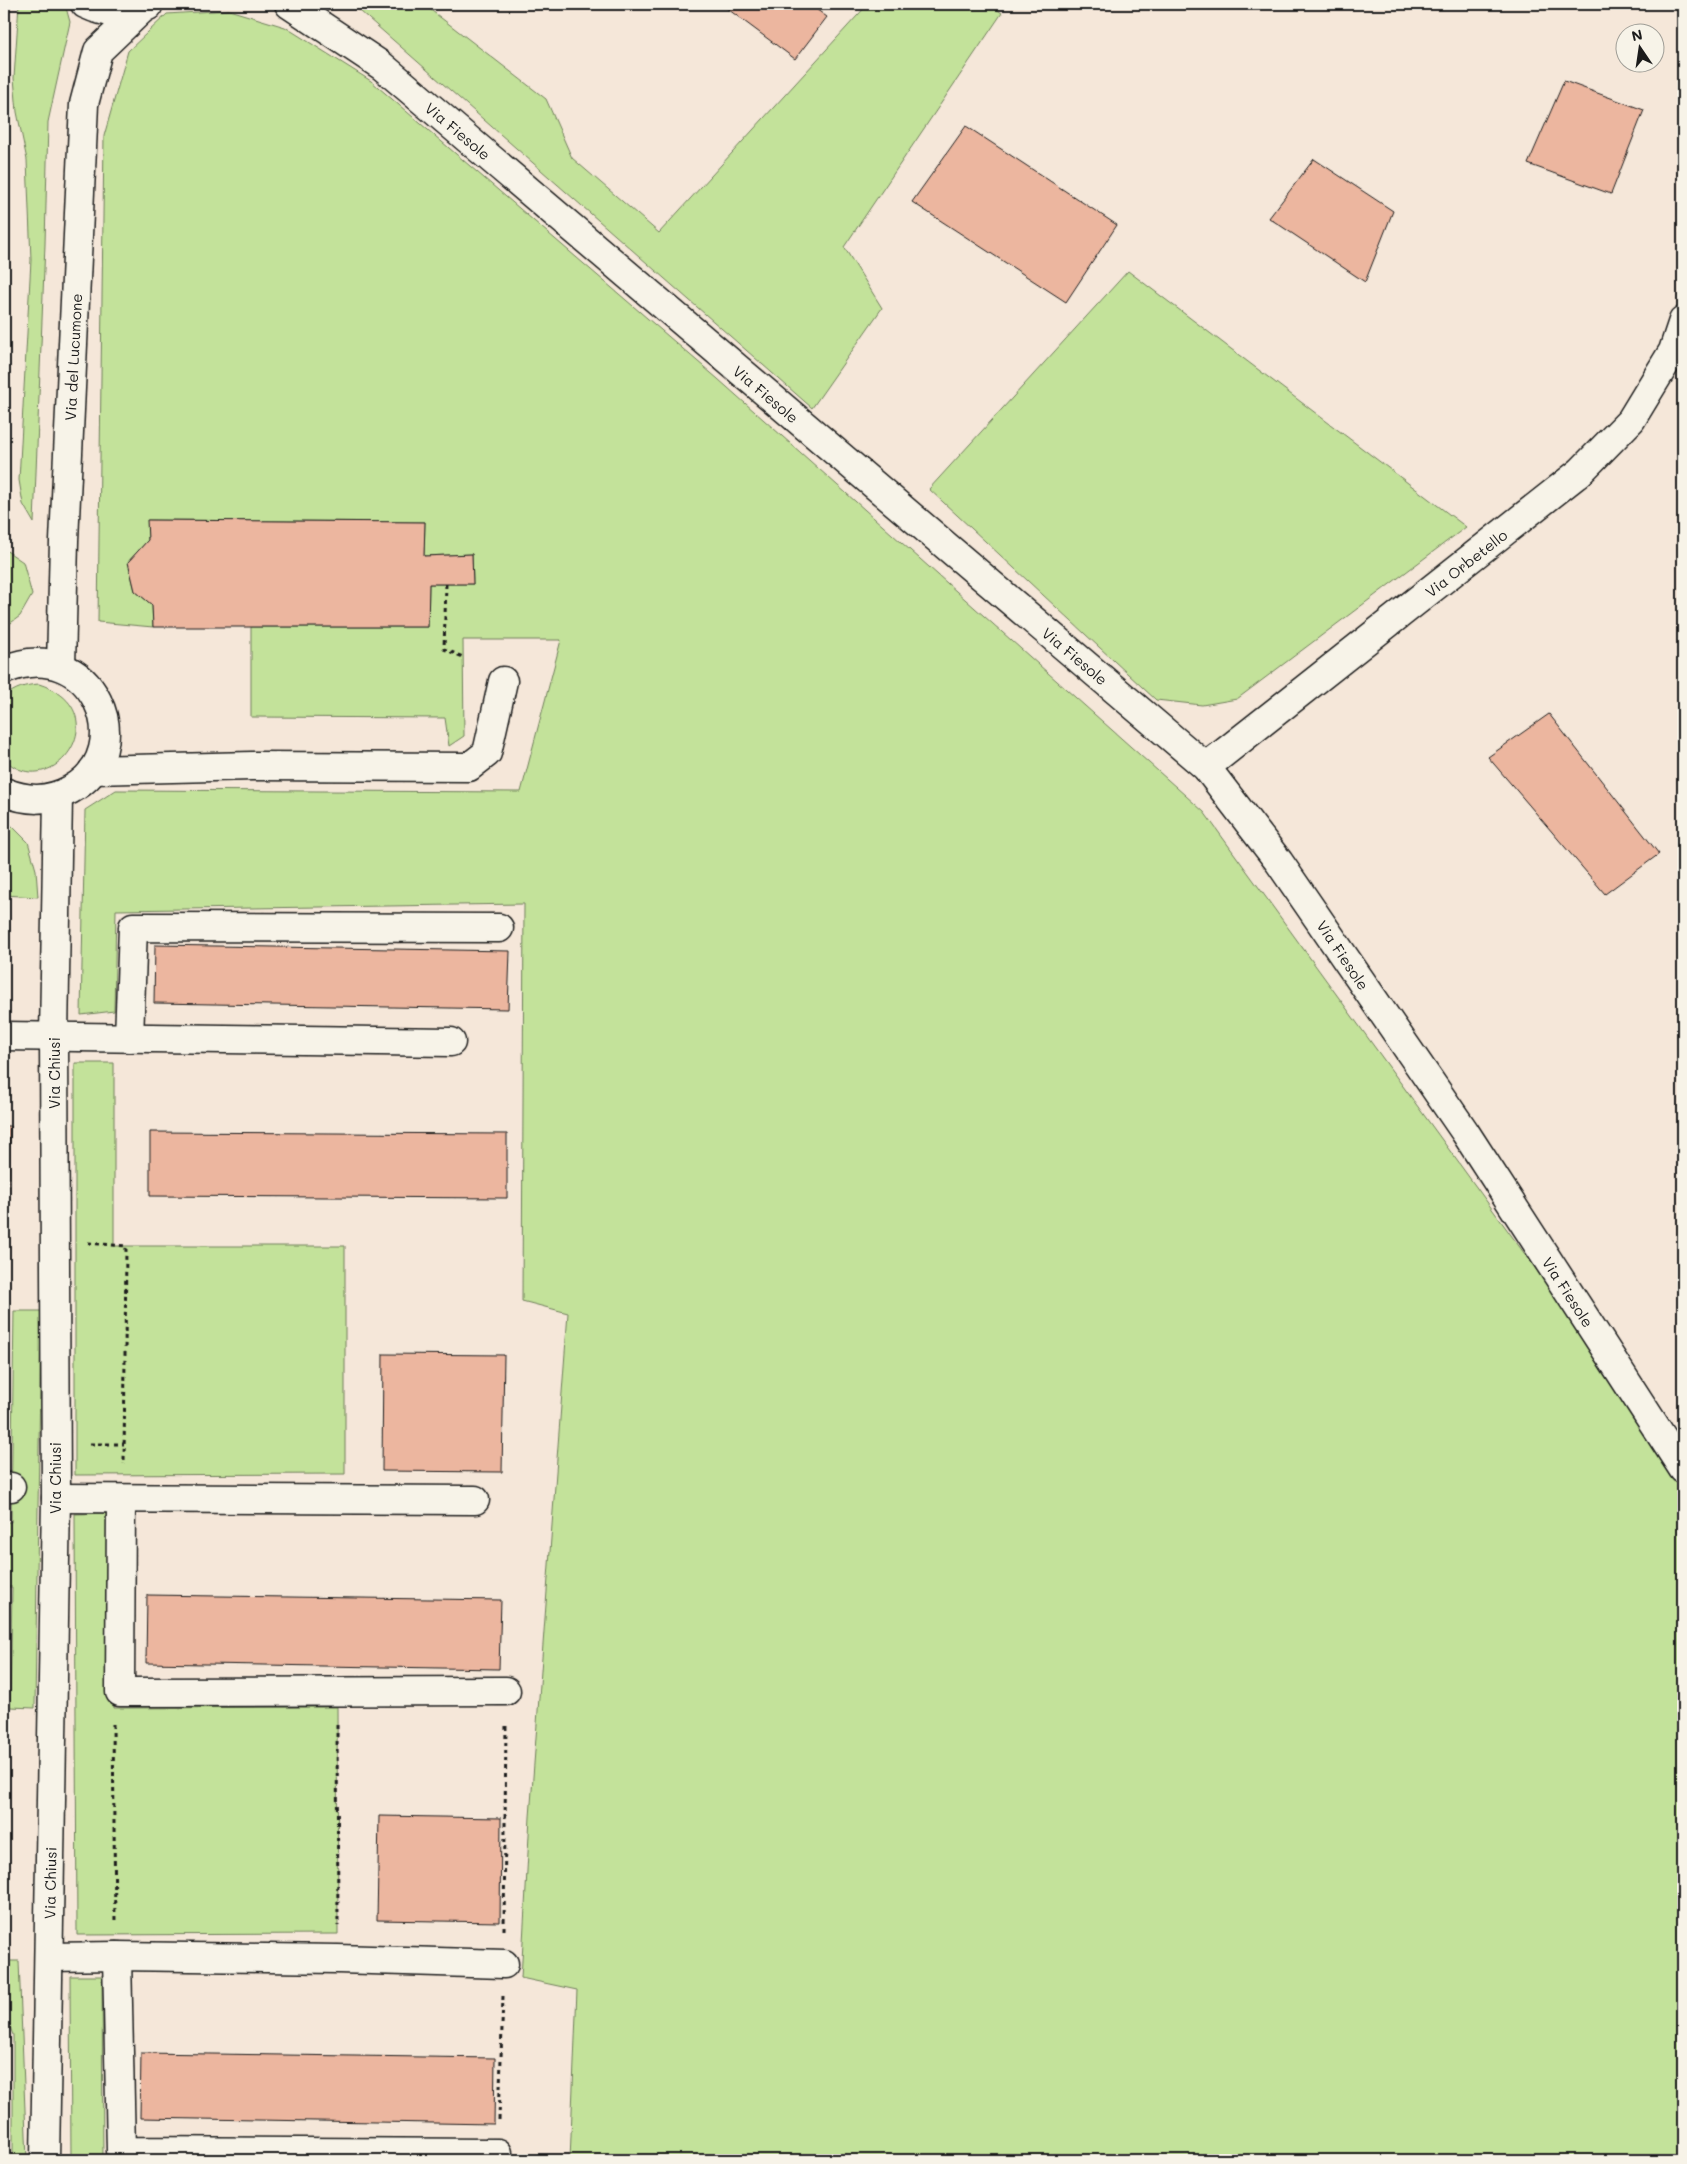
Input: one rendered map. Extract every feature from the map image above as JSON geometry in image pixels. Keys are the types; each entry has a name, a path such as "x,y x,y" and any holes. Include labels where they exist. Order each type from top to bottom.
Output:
{"street":[{"path":"83,4 99,10 120,13 147,7"},
{"path":"83,4 98,51 147,7"},
{"name":"Via Fiesole","path":"289,4 382,66 1206,767 1280,862 1465,1132 1683,1469"},
{"name":"Via del Lucumone","path":"61,666 65,531 84,104 98,51"},
{"name":"Via Orbetello","path":"1206,767 1580,472 1631,420 1672,351 1683,322"},
{"path":"4,670 18,664 40,661 61,666 79,676 93,692 102,711 104,738 102,752 93,770 77,786 58,796 39,800 20,798 4,792"},
{"path":"93,770 252,766 469,767 487,753 503,681"},
{"name":"Via Chiusi","path":"45,2160 56,1498 54,1037 58,796"},
{"path":"129,1038 133,927 499,928"},
{"path":"4,1036 451,1042"},
{"path":"56,1498 475,1500"},
{"path":"121,1499 120,1692 506,1691"},
{"path":"117,1956 121,2151 498,2154"},
{"path":"49,1957 338,1959 504,1964"}],"path":[{"path":"446,584 444,649 463,657"},
{"path":"121,1499 124,1474 126,1246"},
{"path":"498,2154 504,1964 506,1691"},
{"path":"337,1716 338,1959"},
{"path":"114,1718 115,1935 117,1956"}],"green space":[{"path":"19,4 65,4 70,22 48,122 34,523 23,504 19,480 31,260 27,160 17,112 14,78"},
{"path":"352,4 423,4 546,99 572,158 659,233 868,4 989,4 1002,13 844,247 882,308 812,408"},
{"path":"229,10 285,27 371,81 718,379 1204,812 1683,1472 1683,2160 570,2160 577,1990 521,1978 530,1817 568,1313 522,1301 524,904 116,910 114,1011 81,1015 85,810 116,790 521,792 561,640 463,640 464,736 449,746 445,718 251,717 251,627 428,627 429,584 473,584 472,554 424,556 425,522 148,520 148,540 128,562 135,591 152,605 153,627 98,622 104,136 128,51 167,14"},
{"path":"1128,271 1466,527 1237,699 1202,705 1156,700 929,489"},
{"path":"4,549 23,562 32,595 20,616 4,628"},
{"path":"39,684 63,697 75,713 77,732 71,749 58,763 42,771 23,771 4,759 4,697 20,688"},
{"path":"4,818 28,842 36,870 38,897 4,895"},
{"path":"75,1063 114,1063 114,1246 345,1246 345,1474 75,1475"},
{"path":"14,1311 41,1311 35,1708 10,1707 12,1587 4,1587 4,1522 11,1522"},
{"path":"112,1513 114,1708 337,1707 338,1934 77,1935 75,1514"},
{"path":"4,1961 19,1961 27,2160 13,2160 13,2035 4,2011"},
{"path":"70,1976 102,1976 103,2160 71,2160"}],"building":[{"path":"721,4 809,4 827,17 795,59"},
{"path":"1564,81 1644,110 1611,194 1528,164"},
{"path":"966,126 1117,225 1066,302 912,202"},
{"path":"1314,159 1393,211 1365,282 1269,218"},
{"path":"147,520 425,522 424,556 472,554 473,584 429,584 428,627 153,627 152,605 135,591 128,562 148,540"},
{"path":"1549,714 1659,854 1605,894 1488,757"},
{"path":"155,945 510,951 508,1009 154,1003"},
{"path":"4,1126 10,1126 8,1203 4,1203"},
{"path":"150,1132 507,1134 507,1198 150,1196"},
{"path":"4,1340 7,1340 7,1470 4,1470"},
{"path":"383,1354 504,1355 502,1472 382,1471"},
{"path":"4,1591 7,1591 7,1661 4,1661"},
{"path":"147,1595 501,1600 499,1669 146,1663"},
{"path":"379,1816 501,1818 500,1922 377,1920"},
{"path":"141,2053 495,2058 494,2124 140,2118"}]}
